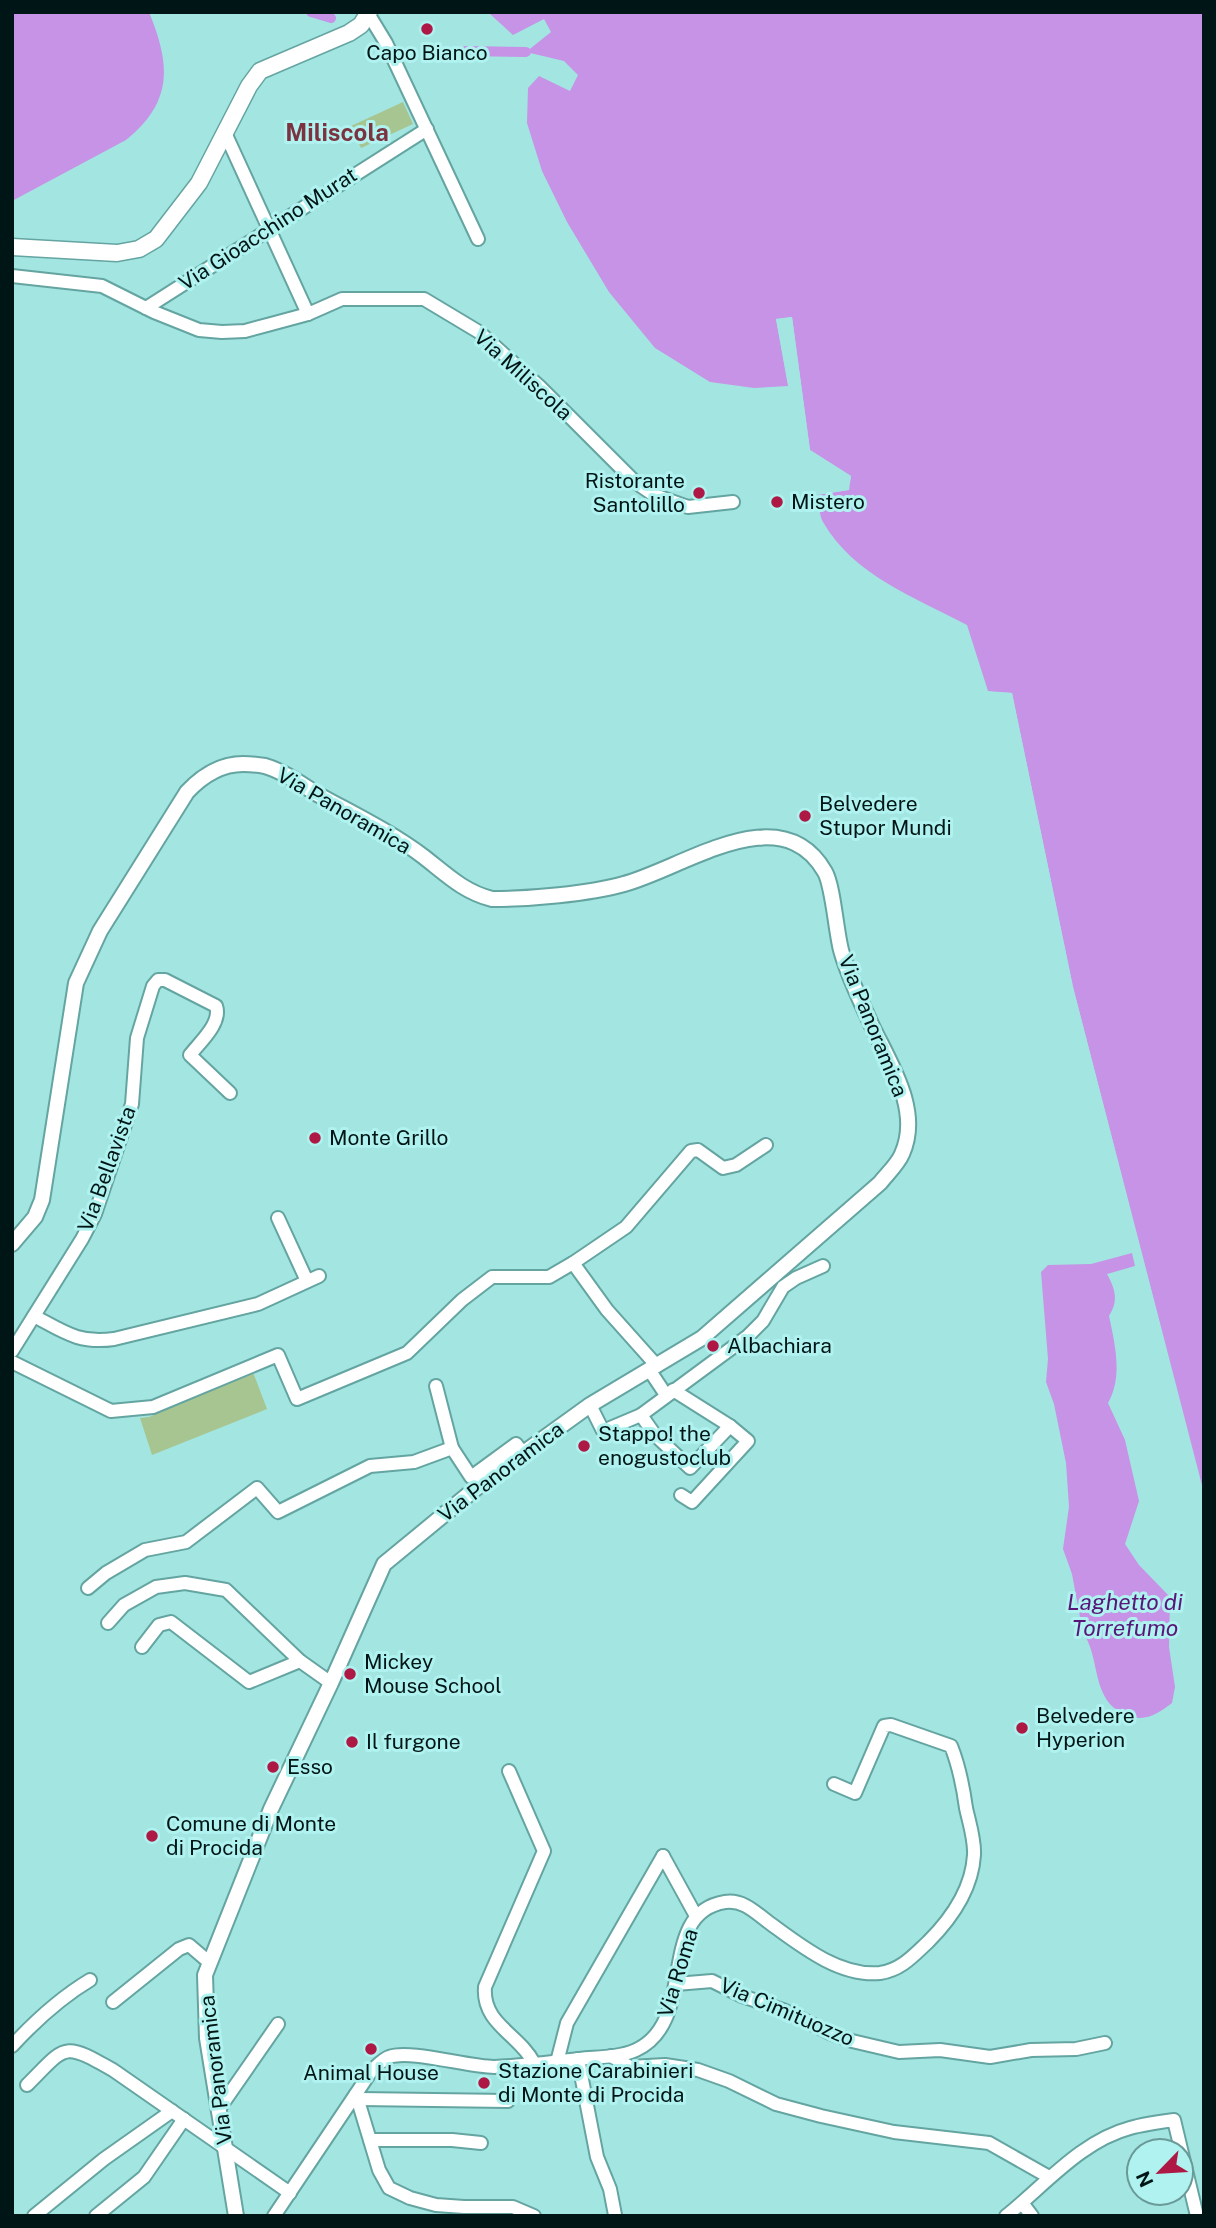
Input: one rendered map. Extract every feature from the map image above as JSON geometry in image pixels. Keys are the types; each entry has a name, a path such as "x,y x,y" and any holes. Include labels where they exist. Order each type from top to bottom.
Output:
{"main road":[{"path":"12,247 117,253 139,249 156,239 199,183 249,86 260,71 349,33 361,26 369,14"}],"street":[{"path":"369,14 386,43 478,239"},
{"name":"Via Gioacchino Murat","path":"146,308 427,129"},
{"path":"226,135 308,314"},
{"name":"Via Miliscola","path":"12,276 102,286 200,330 222,332 245,331 308,314 342,299 424,299 479,332 540,387 635,482 654,495 688,507 733,502"},
{"name":"Via Panoramica","path":"12,1244 35,1217 42,1200 76,983 100,931 171,816 199,780 215,770 242,764 265,766 286,776 388,834 424,857 455,883 476,895 492,899 588,891 625,884 748,838 775,836 804,846 826,873 841,949 850,976 902,1091 909,1121 902,1154 880,1183 702,1338 590,1405 486,1480 384,1564 267,1820 205,1975 208,2038 236,2216"},
{"name":"Via Bellavista","path":"12,1350 82,1240 95,1214 132,1104 137,1038 153,986 158,980 165,980 216,1006 218,1011 214,1024 190,1055 230,1093"},
{"path":"12,1362 111,1411 153,1407 278,1355 297,1399 407,1353 462,1300 492,1277 549,1277 572,1264 626,1227 691,1151 698,1150 723,1168 736,1165 766,1145"},
{"path":"34,1316 79,1339 94,1342 258,1304 313,1279 278,1219"},
{"path":"572,1264 654,1368 669,1393 730,1426 748,1441 692,1502 681,1495"},
{"path":"590,1405 603,1431 641,1415 748,1336 763,1321 783,1287 823,1266"},
{"path":"436,1386 452,1448 471,1477 516,1444 523,1454"},
{"path":"641,1415 655,1435 690,1468 730,1426"},
{"path":"88,1588 106,1573 145,1550 186,1542 257,1488 278,1511 370,1466 414,1462 452,1448"},
{"path":"108,1623 124,1605 156,1587 186,1583 226,1590 300,1661 331,1683"},
{"path":"142,1647 159,1625 171,1622 249,1682 300,1661"},
{"name":"Via Roma","path":"275,2216 357,2097 372,2070 389,2057 414,2056 492,2067 611,2056 635,2050 654,2039 668,2015 684,1938 696,1916 706,1909 724,1902 737,1901 815,1954 842,1967 867,1973 897,1969 936,1934 960,1902 974,1854 959,1765 951,1746 891,1725 884,1726 855,1793 834,1784"},
{"path":"509,1771 544,1851 485,1987 484,1997 494,2021 529,2054 534,2063"},
{"path":"557,2062 567,2023 663,1856 696,1916"},
{"path":"113,2002 179,1949 189,1945 210,1963"},
{"path":"12,2046 37,2019 90,1980"},
{"name":"Via Cimituozzo","path":"676,1984 712,1980 742,1996 783,2010 830,2033 900,2052 940,2050 990,2057 1031,2050 1076,2049 1105,2043"},
{"path":"219,2109 278,2024"},
{"path":"27,2085 60,2053 72,2050 85,2054 113,2070 290,2193"},
{"path":"611,2056 630,2067 665,2066 698,2070 729,2081 776,2104 821,2116 894,2132 989,2143 1049,2178"},
{"path":"578,2059 597,2157 610,2189 615,2215"},
{"path":"508,2101 357,2097 383,2180 389,2188 410,2198 436,2205 513,2207 534,2216"},
{"path":"34,2216 104,2159 172,2111"},
{"path":"96,2216 144,2177 184,2119"},
{"path":"1006,2216 1066,2163 1112,2134 1174,2120 1197,2216"},
{"path":"370,2140 452,2140 481,2143"},
{"path":"1021,2203 1032,2216"}],"green space":[{"path":"403,102 413,124 361,148 351,126"},
{"path":"253,1372 267,1409 152,1455 140,1418 149,1417"}],"water":[{"path":"12,12 149,12 164,65 160,96 153,111 126,140 12,201"},
{"path":"460,12 1204,12 1204,1493 1073,987 1012,693 988,691 967,625 907,595 868,571 836,541 823,522 818,495 848,490 851,476 810,450 792,317 776,319 788,386 754,388 710,382 655,348 609,292 567,222 542,171 527,123 528,88 539,76 570,91 578,75 564,61 526,52 551,32 544,19 513,35 490,14"},
{"name":"Laghetto di Torrefumo","path":"1132,1253 1135,1266 1107,1274 1115,1295 1109,1316 1116,1371 1113,1393 1108,1403 1125,1440 1139,1501 1125,1544 1139,1565 1170,1597 1169,1647 1175,1687 1172,1703 1157,1713 1140,1718 1116,1709 1105,1696 1083,1633 1072,1574 1063,1549 1069,1507 1066,1463 1054,1404 1046,1382 1048,1359 1041,1272 1048,1265 1091,1264"}],"pier":[{"path":"792,317 810,450 851,476 849,490 823,494 823,491 846,487 848,478 807,451 789,321 780,322 791,386 789,389 776,319"},
{"path":"998,692 1012,693 1073,987 1204,1496 1200,1494 1070,988 1009,696 1001,696"}],"waterway":[{"path":"311,12 331,18"},
{"path":"466,51 526,52"}],"place":[{"name":"Capo Bianco","path":"427,29"},
{"name":"Ristorante Santolillo","path":"699,493"},
{"name":"Mistero","path":"777,502"},
{"name":"Belvedere Stupor Mundi","path":"805,816"},
{"name":"Monte Grillo","path":"315,1138"},
{"name":"Albachiara","path":"713,1346"},
{"name":"Stappo! the enogustoclub","path":"584,1446"},
{"name":"Mickey Mouse School","path":"350,1674"},
{"name":"Belvedere Hyperion","path":"1022,1728"},
{"name":"Il furgone","path":"352,1742"},
{"name":"Esso","path":"273,1767"},
{"name":"Comune di Monte di Procida","path":"152,1836"},
{"name":"Animal House","path":"371,2049"},
{"name":"Stazione Carabinieri di Monte di Procida","path":"484,2083"}],"district":[{"name":"Miliscola","path":"337,133"}]}
